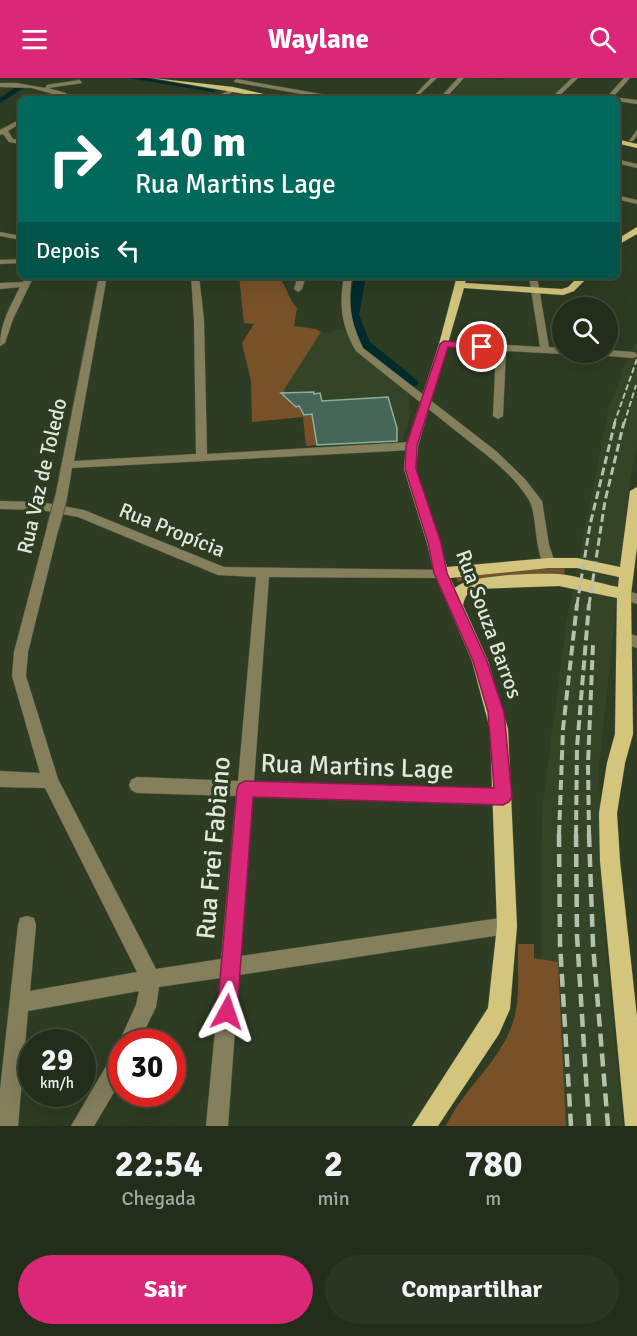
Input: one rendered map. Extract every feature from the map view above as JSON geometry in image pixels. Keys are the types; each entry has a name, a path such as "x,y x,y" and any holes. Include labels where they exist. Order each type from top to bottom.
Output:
{"main road":[{"path":"155,78 261,96"},
{"path":"232,91 247,93"},
{"path":"620,142 637,146"},
{"path":"620,241 637,230"},
{"path":"620,235 627,236"},
{"path":"461,280 533,290 566,291 581,279"},
{"name":"Rua Souza Barros","path":"424,1126 491,1026 499,1009 507,926 503,797 496,712 480,661 455,606 439,578 434,543 410,469 412,446 444,344 461,280"},
{"path":"637,491 625,573 630,597 630,738 616,763 608,813 610,861 637,1126"},
{"path":"439,578 549,563 577,563 625,573"},
{"path":"455,606 459,591 477,583 559,580 630,597"}],"street":[{"path":"418,93 434,78"},
{"path":"444,96 461,78"},
{"path":"556,96 575,78"},
{"path":"611,96 627,78"},
{"path":"38,88 80,82 67,96"},
{"path":"0,85 17,84 63,96"},
{"path":"232,91 299,96"},
{"path":"620,100 637,102"},
{"path":"18,123 3,132 11,141 18,144"},
{"path":"631,140 637,132"},
{"path":"620,162 637,166"},
{"path":"620,198 637,202"},
{"path":"0,234 18,237"},
{"path":"0,262 18,261"},
{"name":"Rua Vaz de Toledo","path":"102,279 68,465 21,652 19,676 50,781 151,979"},
{"path":"195,279 199,320 202,458"},
{"path":"298,289 301,279"},
{"path":"348,279 344,300 348,326 359,348 507,466 536,501 543,545 549,563"},
{"path":"532,279 545,350"},
{"path":"0,286 27,280"},
{"path":"0,343 4,319 27,280"},
{"path":"444,344 552,350"},
{"path":"498,416 501,348"},
{"path":"618,354 633,355"},
{"path":"68,465 412,446"},
{"name":"Rua Propícia","path":"0,505 41,506 69,510 223,572 439,578"},
{"name":"Rua Frei Fabiano","path":"217,1126 263,574"},
{"path":"0,779 50,781"},
{"name":"Rua Martins Lage","path":"137,785 503,797"},
{"path":"7,1126 27,925"},
{"path":"19,1003 151,979 507,926"},
{"path":"135,1029 146,1007 151,979"},
{"path":"82,1126 108,1082"}],"shaded area":[{"path":"465,78 503,80 505,78 572,78 551,96 450,96"},
{"path":"239,279 280,279 297,308 294,326 316,329 321,332 284,390 285,396 296,407 299,406 304,415 312,414 317,445 306,446 303,417 252,422 251,381 242,343 254,324 244,323"},
{"path":"336,329 349,333 361,352 408,393 411,413 402,441 317,445 312,415 304,415 285,396 284,390 321,332 329,333"},
{"path":"637,341 637,446 630,479 599,766 603,914 623,1126 540,1126 542,811 566,625 609,407 622,376 621,372"},
{"path":"565,567 564,575 576,577 472,579 458,582 456,577 473,573"},
{"path":"518,944 534,944 534,958 558,962 566,1126 446,1126 462,1100 500,1050 513,1022 518,993"}],"building":[{"path":"314,392 314,394 320,393 322,401 388,397 397,428 397,441 317,445 312,414 304,415 299,406 296,407 281,393"}],"waterway":[{"path":"131,78 213,90"},
{"path":"0,101 23,86"},
{"path":"359,279 353,315 364,344 412,383"}],"railway":[{"path":"614,424 637,359"},
{"path":"624,424 636,385"},
{"path":"577,605 590,525 615,422"},
{"path":"589,605 605,501 624,422"},
{"path":"559,835 563,729 577,604"},
{"path":"576,835 577,747 589,604"},
{"path":"589,835 588,764 593,643"},
{"path":"589,834 593,945 608,1126"},
{"path":"559,835 560,944 571,1126"},
{"path":"576,835 577,936 589,1126"}],"route":[{"path":"227,1012 245,789 503,797 496,712 480,661 441,573 434,543 410,469 412,446 444,344 482,347"}]}
